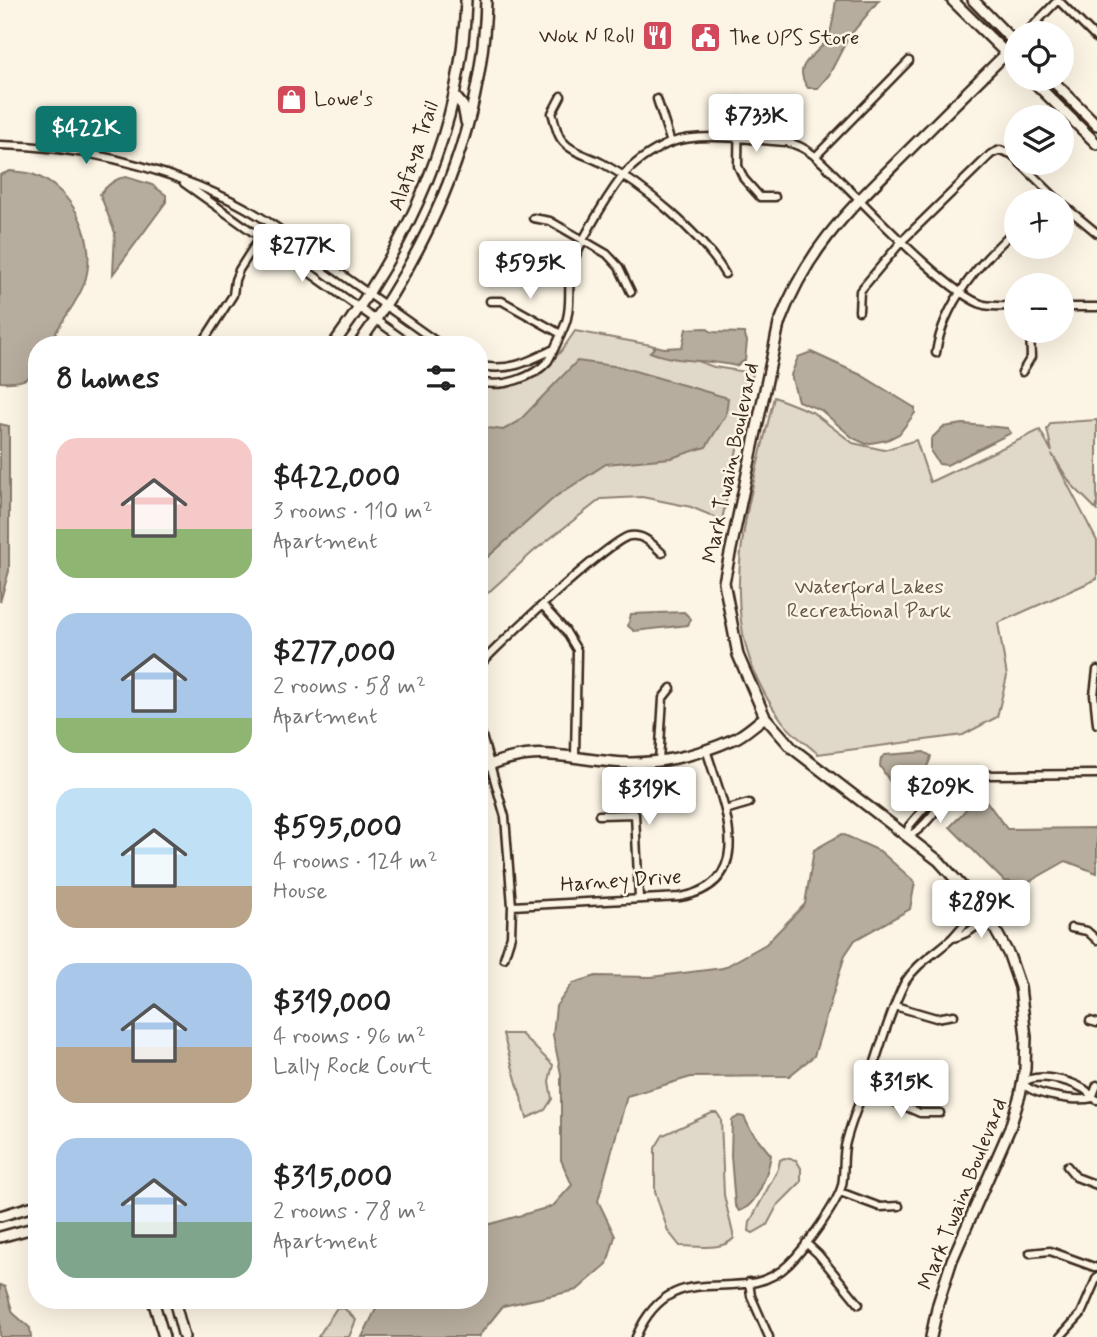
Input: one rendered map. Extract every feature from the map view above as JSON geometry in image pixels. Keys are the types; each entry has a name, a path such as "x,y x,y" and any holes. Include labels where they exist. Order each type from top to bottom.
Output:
{"street":[{"name":"Alafaya Trail","path":"340,336 370,294 403,236 440,149 454,95 463,41 466,0"},
{"name":"Alafaya Trail","path":"364,336 387,305 434,219 453,172 479,68 486,0"},
{"path":"952,0 1004,51"},
{"path":"973,0 1004,32"},
{"path":"1038,21 1058,0 1097,39"},
{"name":"Mark Twain Boulevard","path":"931,1337 948,1273 1010,1128 1023,1083 1026,1037 1020,988 1009,955 986,913 939,861 792,748 765,717 738,655 724,582 779,324 808,262 832,228 859,199 1004,55"},
{"path":"816,156 909,61"},
{"path":"1043,91 1097,144"},
{"path":"1063,91 1097,125"},
{"path":"454,95 463,106 466,124"},
{"path":"561,96 552,113 560,138 574,150 603,163 689,229 717,260 725,274"},
{"path":"657,99 671,143"},
{"path":"739,101 738,166 744,179 760,197 775,197"},
{"path":"488,382 508,382 528,376 549,359 561,334 571,298 570,275 583,241 622,177 640,160 671,143 697,138 799,145 816,156 902,241 961,293 983,304 1004,305"},
{"path":"0,145 40,146 101,154 140,164 228,198 272,225 429,336"},
{"path":"859,311 860,291 902,241 991,154 1000,150 1004,151"},
{"path":"1032,175 1045,189"},
{"path":"175,177 398,336"},
{"path":"1074,214 1097,233"},
{"path":"533,218 550,221 607,254 619,267 631,292"},
{"path":"207,336 233,295 239,270 260,237 272,225"},
{"path":"936,353 939,333 961,293 976,269 1004,241"},
{"path":"490,301 502,301 561,334"},
{"path":"1074,307 1097,307"},
{"path":"1022,372 1031,357 1030,343"},
{"path":"488,367 498,369 520,365 552,350"},
{"path":"488,658 620,539 631,535 646,538 662,553"},
{"path":"543,606 565,630 577,650 576,756"},
{"path":"1097,670 1094,695 1097,724"},
{"path":"659,761 663,698 671,688"},
{"path":"489,765 538,752 612,762 659,761 706,750 736,738 765,717"},
{"name":"Harney Drive","path":"512,906 691,895 707,887 720,876 731,848 730,828 706,750"},
{"path":"488,761 505,817 512,906 511,936 504,958"},
{"path":"906,836 917,832 946,797 951,785 965,778 985,775 1097,774"},
{"path":"725,810 749,803"},
{"path":"598,815 635,814 639,898"},
{"path":"636,1337 654,1306 671,1293 762,1280 791,1262 840,1192 846,1143 905,982 914,970 953,938 980,924 986,913"},
{"path":"1071,928 1087,931 1097,940"},
{"path":"895,1006 936,1018 954,1015"},
{"path":"1034,1077 1062,1082 1082,1088 1095,1099 1033,1091 1023,1083 1034,1077"},
{"path":"1095,1099 1097,1085"},
{"path":"864,1089 920,1113 940,1113"},
{"path":"1067,1166 1076,1177 1097,1185"},
{"path":"840,1192 888,1208 899,1206"},
{"path":"0,1216 28,1208"},
{"path":"0,1237 28,1229"},
{"path":"806,1243 859,1304"},
{"path":"1030,1253 1050,1251 1097,1268"},
{"path":"1063,1336 1082,1314 1097,1277"},
{"path":"748,1282 751,1296 769,1337"},
{"path":"156,1309 164,1337"},
{"path":"176,1309 184,1337"}],"green space":[{"path":"575,331 651,345 714,367 753,373 722,520 691,507 642,497 601,499 534,551 488,593 488,388 539,376"},
{"name":"Waterford Lakes Recreational Park","path":"774,397 812,412 853,443 884,450 916,440 930,482 1040,430 1052,452 1047,429 1051,423 1097,420 1097,510 1071,484 1052,454 1097,541 1097,579 998,623 1007,676 997,717 963,735 818,754 783,722 759,684 745,644 739,604 745,522"},
{"path":"503,1034 521,1034 553,1065 549,1081 552,1099 545,1110 527,1118"},
{"path":"717,1113 721,1119 724,1195 734,1238 723,1245 680,1246 668,1231 655,1192 655,1148 663,1135"},
{"path":"780,1160 796,1160 801,1168 801,1182 777,1206 767,1225 753,1233 749,1231 750,1222 778,1169"},
{"path":"336,1309 345,1309 356,1320 349,1337 318,1337"}],"shaded area":[{"path":"836,0 879,0 848,38 829,75 818,88 808,88 802,72 807,61 828,38"},
{"path":"10,171 32,174 47,181 60,192 80,219 88,251 88,268 76,300 54,336 28,336 28,378 15,382 0,382 0,175"},
{"path":"126,177 152,185 166,195 166,202 113,274 115,233 100,194 108,185"},
{"path":"706,328 712,332 744,333 747,341 745,360 736,366 671,358 650,352 656,346 682,347 686,329"},
{"path":"811,352 861,375 915,408 915,413 899,434 887,440 866,444 853,438 821,410 798,401 791,375 798,357"},
{"path":"577,361 621,367 728,398 726,415 706,447 671,458 606,464 555,497 488,557 488,428 503,430 518,422"},
{"path":"0,424 9,426 9,571 0,602"},
{"path":"963,424 1007,428 1011,433 947,465 939,464 931,452 931,439 943,427"},
{"path":"684,612 691,619 688,625 634,631 628,626 631,614"},
{"path":"924,752 931,756 923,773 908,788 897,793 880,766 881,758 885,755"},
{"path":"978,796 987,802 1007,829 1097,828 1097,873 1066,861 1025,884 1004,881 950,827"},
{"path":"842,834 880,851 915,882 910,909 855,940 845,955 814,1056 789,1076 691,1077 627,1096 598,1201 615,1236 607,1264 577,1290 503,1306 478,1337 362,1337 376,1309 488,1309 488,1225 553,1206 572,1185 561,1160 561,1074 553,1035 556,1006 573,983 596,976 651,977 723,968 766,944 805,904 814,850"},
{"path":"739,1116 744,1117 771,1155 757,1196 746,1208 739,1211 735,1205 731,1156 732,1120"},
{"path":"0,1285 5,1287 13,1313 30,1328 31,1337 0,1337"}],"place":[{"name":"Wok N Roll","path":"657,36"},
{"name":"The UPS Store","path":"706,38"},
{"name":"Lowe's","path":"291,99"}]}
